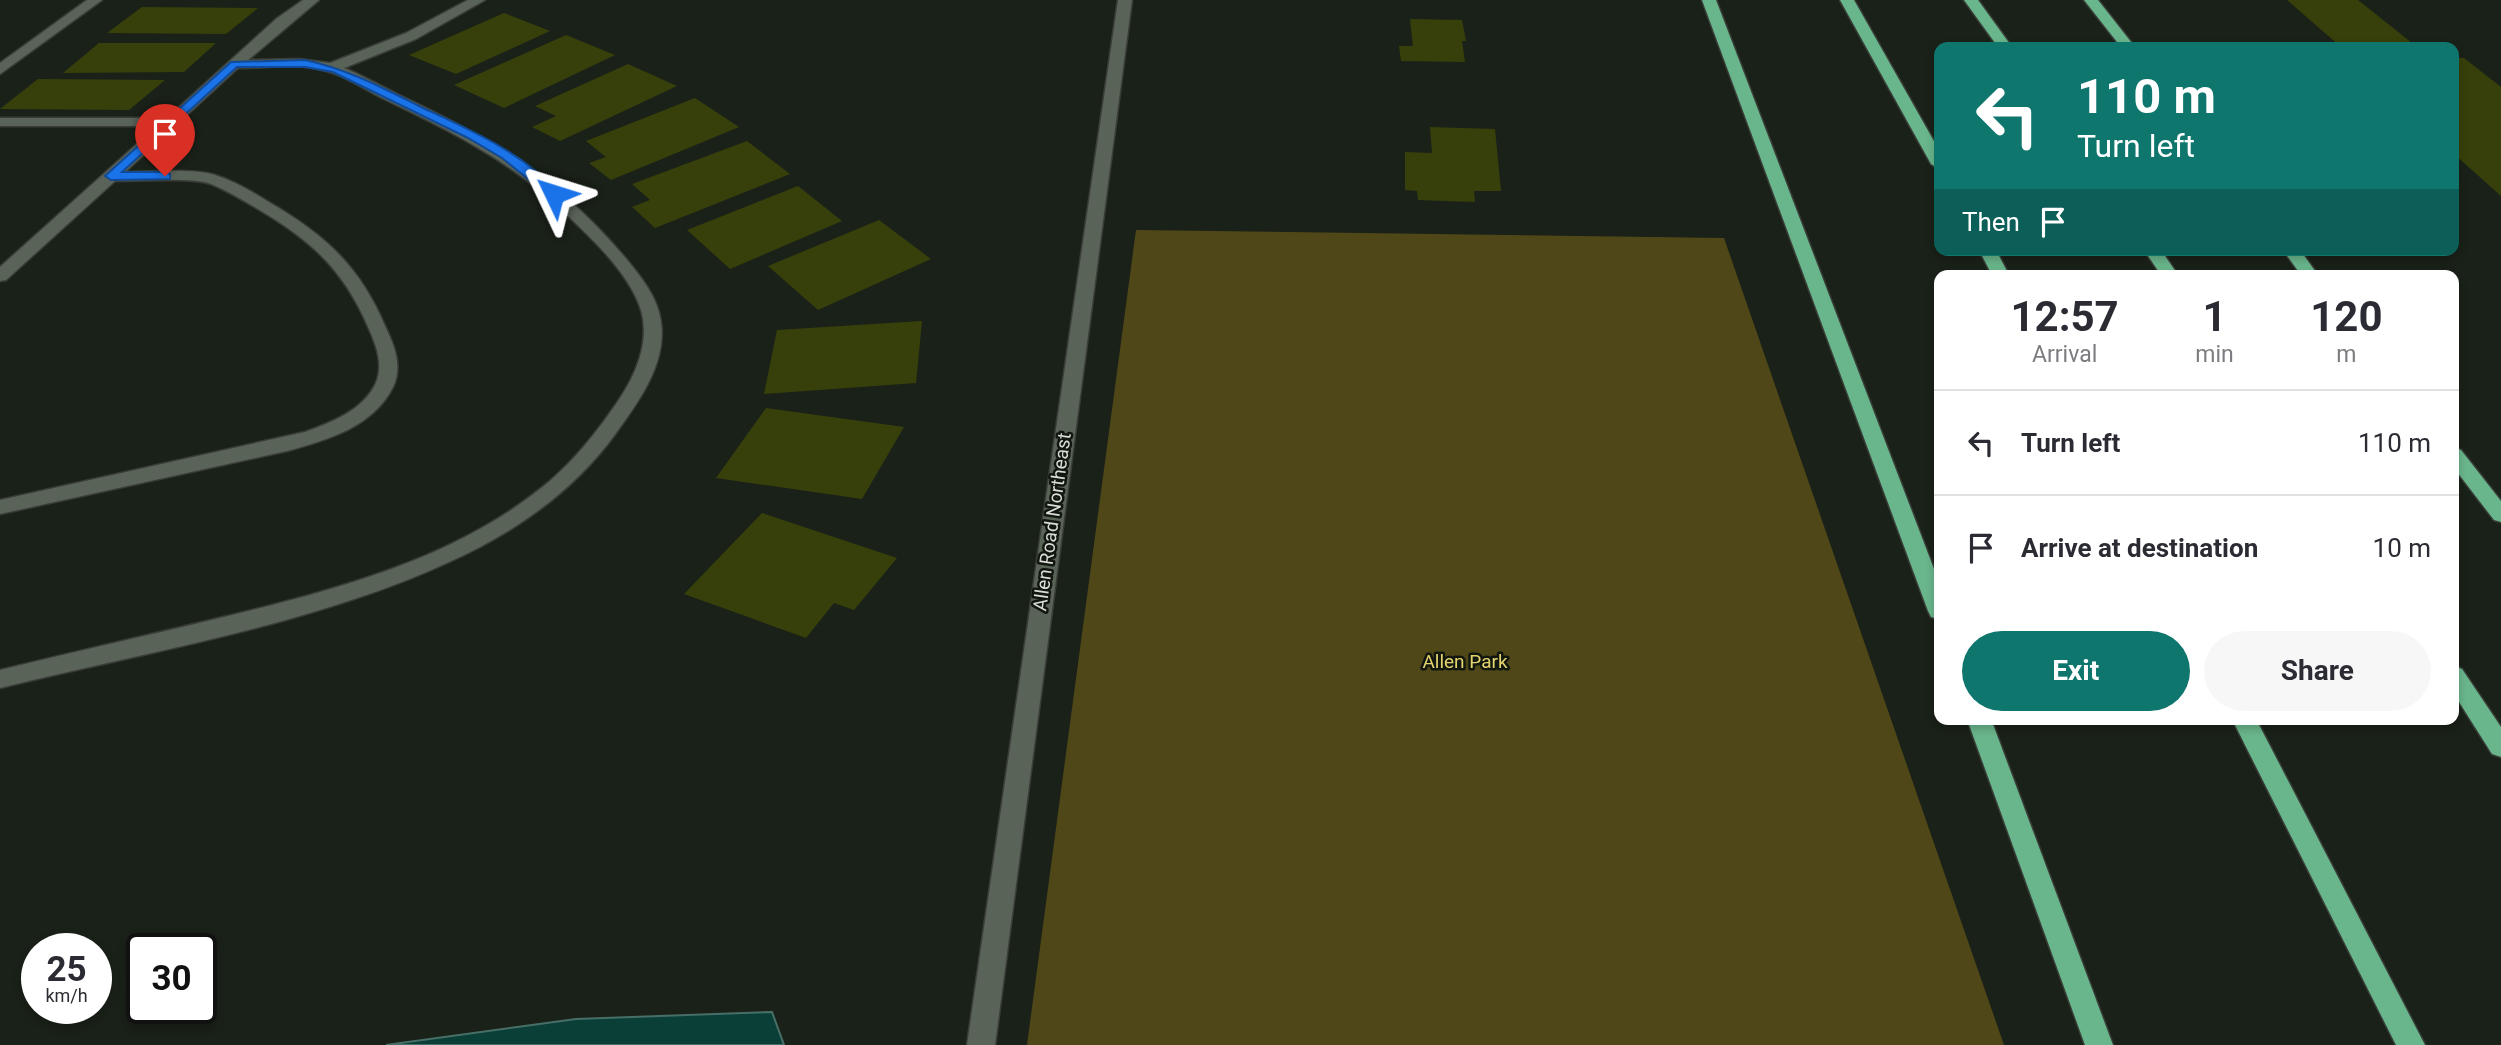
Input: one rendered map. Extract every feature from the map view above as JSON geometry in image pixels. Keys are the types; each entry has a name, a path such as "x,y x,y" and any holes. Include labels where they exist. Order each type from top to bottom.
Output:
{"highway":[{"path":"1709,0 1934,598"},
{"path":"1847,0 1934,155"},
{"path":"1971,0 2001,42"},
{"path":"2091,0 2124,42"},
{"path":"2296,256 2306,270"},
{"path":"2459,461 2501,515"},
{"path":"2459,683 2501,747"},
{"path":"1981,725 2099,1045"},
{"path":"2248,725 2412,1045"}],"street":[{"path":"0,70 95,0"},
{"path":"0,276 281,22 312,0"},
{"path":"331,68 411,36 478,0"},
{"name":"Allen Road Northeast","path":"981,1045 1125,0"},
{"path":"0,679 300,607 373,585 428,564 481,538 569,474 598,445 620,417 636,388 653,335 650,311 639,287 572,211 507,155 472,135 331,68 305,64 234,64"},
{"path":"0,122 171,122"},
{"path":"0,507 287,444 320,434 367,408 379,395 386,380 390,366 388,354 365,296 335,257 291,221 224,183 208,178 111,176"}],"green space":[{"name":"Allen Park","path":"1136,230 1724,238 2004,1045 1027,1045"}],"water":[{"path":"772,1012 784,1045 386,1045 576,1019"}],"building":[{"path":"2287,0 2358,0 2411,42 2335,42"},
{"path":"142,7 258,8 226,34 107,33"},
{"path":"504,13 550,31 456,74 409,55"},
{"path":"1410,19 1462,20 1466,41 1462,41 1465,62 1401,61 1399,46 1413,46"},
{"path":"566,35 615,55 504,108 454,85"},
{"path":"99,43 216,43 184,72 63,73"},
{"path":"2459,58 2464,58 2501,87 2501,196 2459,158"},
{"path":"628,64 677,86 560,141 532,127 556,116 535,106"},
{"path":"38,79 165,80 129,110 0,109"},
{"path":"695,98 739,127 611,180 589,163 606,157 586,141"},
{"path":"1430,127 1495,129 1501,191 1474,191 1475,202 1418,200 1417,191 1405,190 1405,152 1432,153"},
{"path":"747,141 790,174 655,228 632,207 650,200 632,184"},
{"path":"798,186 842,221 730,269 687,230"},
{"path":"879,220 931,259 818,310 768,266"},
{"path":"922,321 916,383 764,394 777,330"},
{"path":"766,408 904,427 862,499 716,478"},
{"path":"762,513 897,558 854,610 834,603 806,638 684,594"}],"route":[{"path":"165,176 111,176 234,64 305,64 322,65 336,70 472,135 507,155 554,194"}]}
